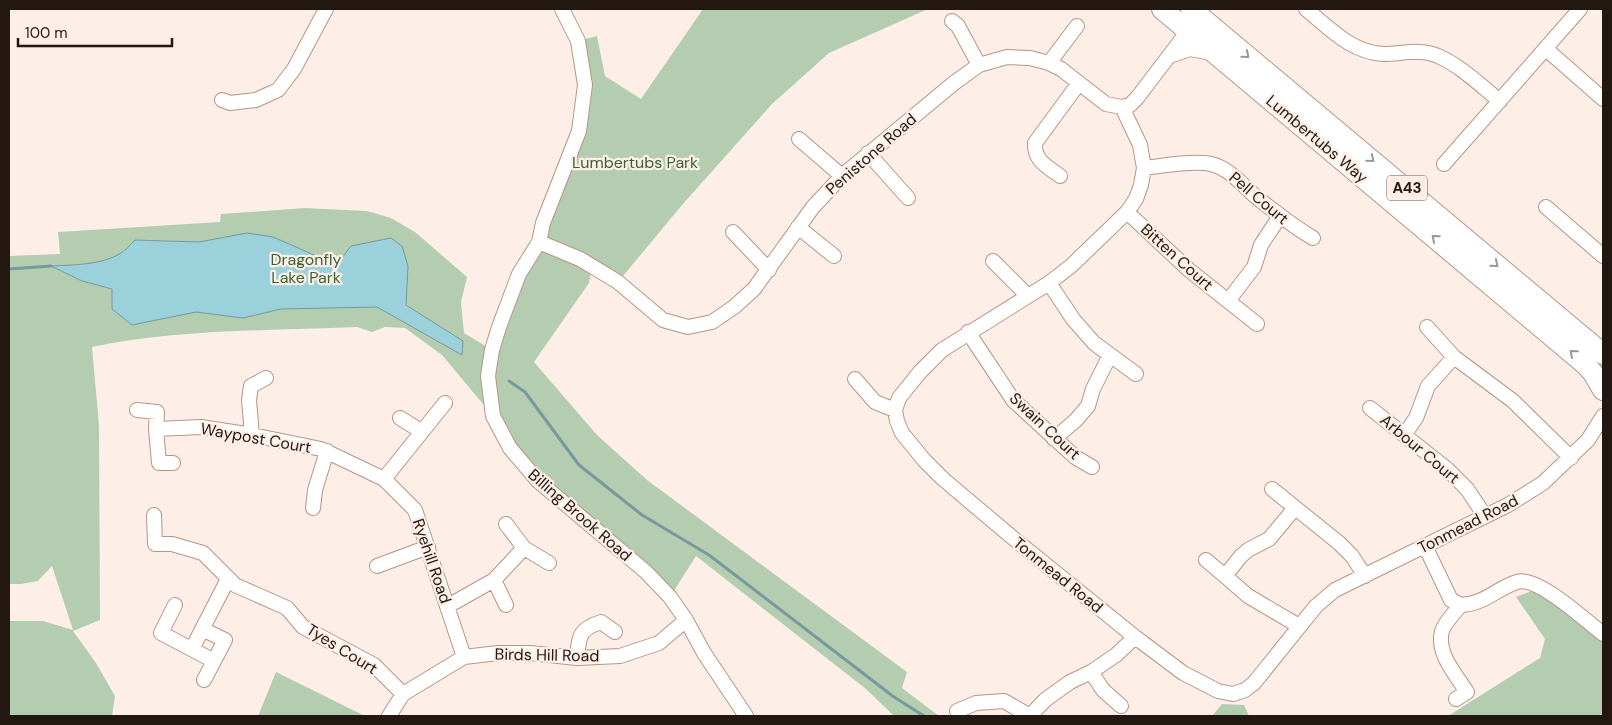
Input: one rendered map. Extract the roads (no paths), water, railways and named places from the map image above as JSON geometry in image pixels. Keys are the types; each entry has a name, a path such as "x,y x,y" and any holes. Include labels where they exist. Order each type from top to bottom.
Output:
{"highway":[{"name":"Lumbertubs Way","path":"1191,9 1603,354"},
{"name":"Lumbertubs Way","path":"1164,11 1586,365 1603,390"}],"street":[{"path":"222,100 230,102 256,100 278,90 294,69 326,9"},
{"name":"Billing Brook Road","path":"562,9 578,41 585,85 579,131 543,223 539,242 519,274 492,350 488,376 493,416 510,448 538,481 646,572 670,597 746,716"},
{"path":"1306,9 1352,46 1369,52 1384,54 1418,52 1436,55 1452,64 1500,101"},
{"path":"1444,164 1580,9"},
{"path":"1164,11 1174,35 1173,48 1169,56"},
{"path":"952,21 958,26 979,65"},
{"path":"854,379 876,402 895,410 899,398 920,372 942,350 1028,296 1071,266 1127,212 1136,199 1144,168 1140,145 1122,107 1130,105 1137,98 1188,31 1201,24 1209,24"},
{"path":"1050,63 1077,26"},
{"path":"1169,56 1190,49 1215,53"},
{"path":"1546,49 1603,98"},
{"name":"Penistone Road","path":"539,242 580,259 618,282 663,320 688,327 712,322 734,307 754,288 822,196 842,176 954,83 979,65 1007,57 1030,58 1050,63 1106,104 1122,107"},
{"path":"1060,176 1040,161 1035,153 1035,143 1079,83"},
{"path":"799,139 842,176"},
{"path":"868,154 908,198"},
{"name":"Pell Court","path":"1144,168 1205,162 1218,166 1231,173 1249,191 1280,216 1313,238"},
{"path":"1546,207 1603,256"},
{"name":"Bitten Court","path":"1127,212 1189,270 1257,324"},
{"name":"Bitten Court","path":"1228,301 1254,267 1261,245 1280,216"},
{"path":"798,227 834,256"},
{"path":"733,232 769,270"},
{"path":"993,261 1028,296"},
{"path":"1049,282 1073,319 1094,343 1136,374"},
{"path":"1427,327 1454,357 1513,401 1571,458"},
{"name":"Swain Court","path":"968,332 1014,400 1054,439 1075,457 1092,467"},
{"path":"1054,439 1076,420 1088,406 1093,389 1110,355"},
{"path":"1404,434 1416,418 1428,386 1454,357"},
{"path":"252,435 249,400 251,386 266,378"},
{"path":"384,479 445,403"},
{"name":"Arbour Court","path":"1370,408 1447,469 1467,489 1485,516"},
{"path":"137,410 158,412 156,429 159,463 174,463"},
{"name":"Tonmead Road","path":"895,410 902,433 924,460 943,479 1013,538 1135,637 1183,673 1218,691 1233,694 1245,690 1254,683 1316,606 1336,590 1508,505 1543,482 1571,458 1588,440 1603,416"},
{"path":"400,418 421,431"},
{"name":"Waypost Court","path":"156,429 200,427 252,435 327,451"},
{"name":"Tonmead Road","path":"1588,440 1603,434"},
{"path":"313,508 315,490 327,451"},
{"name":"Ryehill Road","path":"327,451 384,479 415,510 464,657"},
{"path":"1272,489 1339,543 1352,556 1365,576"},
{"path":"1226,576 1241,556 1269,539 1295,508"},
{"name":"Tyes Court","path":"154,515 154,544 172,544 203,553 235,585 287,608 303,627 374,666 403,694"},
{"path":"506,524 524,548 549,563"},
{"path":"1425,546 1451,600 1461,606 1473,605 1517,582 1527,581 1542,587 1603,634"},
{"path":"378,566 428,547"},
{"path":"448,606 494,580 524,548"},
{"path":"1206,560 1248,596 1299,626"},
{"path":"192,649 228,578"},
{"path":"494,580 506,605"},
{"path":"175,605 161,633 214,661"},
{"path":"1456,699 1467,692 1445,658 1441,644 1442,630 1461,606"},
{"name":"Birds Hill Road","path":"389,716 403,694 464,657 498,653 530,653 577,658 620,656 659,643 686,620"},
{"path":"577,658 578,640 588,626 601,622 615,632"},
{"path":"202,628 225,640 204,680"},
{"path":"957,712 976,703 1004,701 1030,716 1045,700 1070,682 1091,672 1116,655 1135,637"},
{"path":"1091,672 1103,690 1121,706"}],"water":[{"path":"247,233 273,237 337,265 351,246 391,238 402,246 408,266 406,305 463,341 462,355 377,307 281,309 243,318 196,312 132,325 112,309 112,289 82,281 51,266 87,264 105,260 123,252 135,240 199,242"}],"waterway":[{"path":"9,269 51,266"},
{"path":"509,381 525,392 579,465 642,515 709,555 894,697 924,716"}],"park label":[{"name":"Lumbertubs Park","path":"635,162"},
{"name":"Dragonfly Lake Park","path":"306,268"}]}
